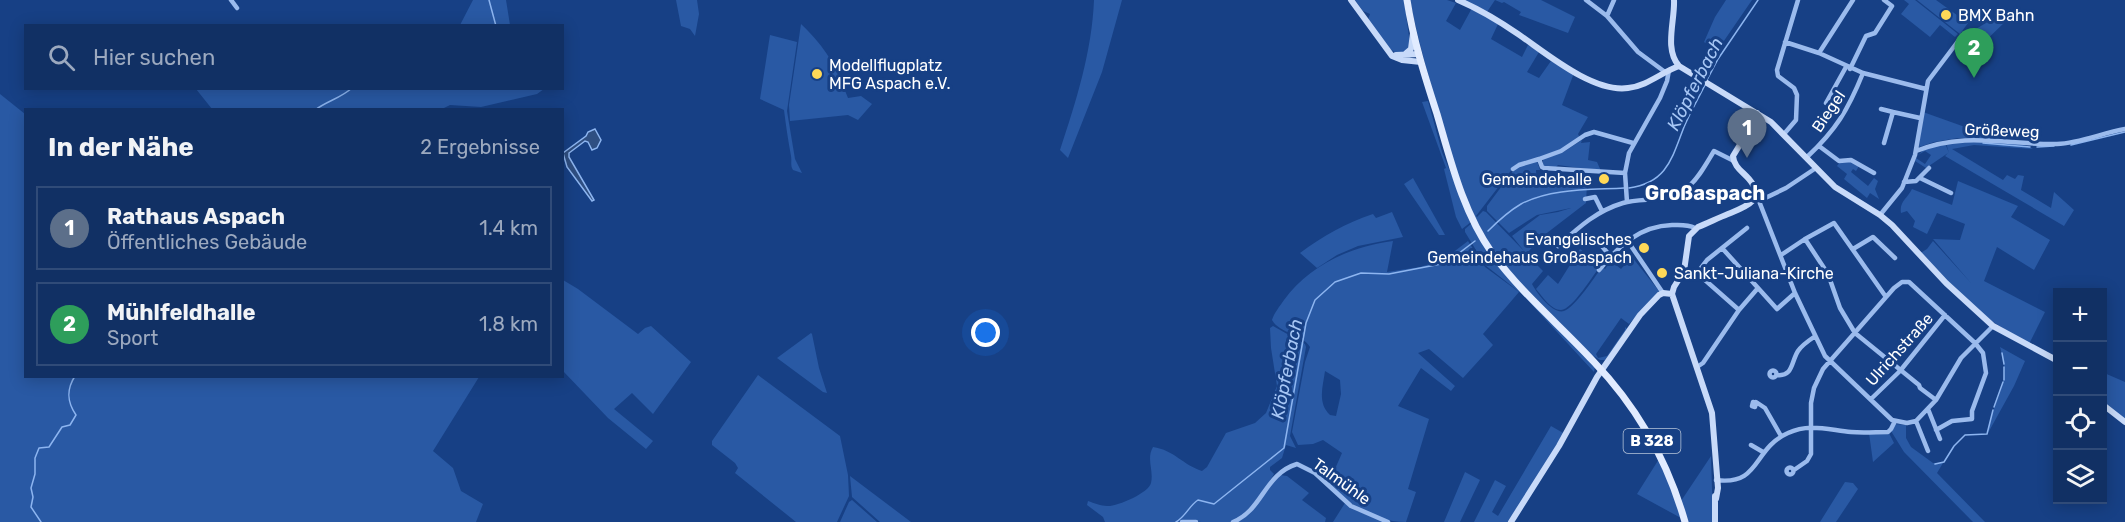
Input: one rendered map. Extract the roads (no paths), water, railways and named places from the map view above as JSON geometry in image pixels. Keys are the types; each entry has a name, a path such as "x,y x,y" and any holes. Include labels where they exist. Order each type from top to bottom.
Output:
{"main road":[{"name":"B 328","path":"1407,0 1421,62 1461,194 1477,229 1491,252 1508,273 1602,370 1636,414 1653,442 1673,484 1685,522"}],"street":[{"path":"231,0 237,8"},
{"path":"1351,0 1397,59 1421,62"},
{"path":"1458,0 1482,11 1557,61 1606,86 1635,87 1679,66"},
{"path":"1586,0 1607,16 1633,47 1667,71"},
{"path":"1607,16 1614,0"},
{"path":"1674,0 1671,44 1674,58 1679,66 1771,122 1847,196 1881,215 1892,225 1946,283 1993,326 2053,358"},
{"path":"1784,134 1796,120 1797,95 1794,88 1778,76 1777,70 1798,0"},
{"path":"1819,53 1853,0"},
{"path":"1826,103 1866,36 1875,33 1892,6 1884,0"},
{"path":"1401,56 1411,49 1413,33"},
{"path":"1881,215 1898,194 1916,151 1920,118 1930,75 1962,36"},
{"path":"1785,42 1819,53 1863,74 1926,89"},
{"path":"1388,49 1401,56 1419,54"},
{"path":"1627,202 1625,174 1629,153 1660,98 1667,81 1667,71"},
{"name":"Biegel","path":"1807,157 1819,146 1849,106 1863,74"},
{"path":"1881,109 1920,118"},
{"path":"1884,143 1893,112"},
{"path":"1734,161 1734,151 1755,120 1757,113"},
{"name":"Größeweg","path":"1916,151 1934,143 1958,140 2059,144 2125,129"},
{"path":"1513,169 1518,165 1562,151 1585,135 1594,132 1608,134 1633,143"},
{"path":"1819,146 1836,159 1851,160 1874,173"},
{"path":"1558,246 1582,223 1602,211 1627,202 1663,198 1687,188 1697,179 1714,152 1734,161 1753,185 1795,293 1814,337 1828,361 1895,421 1907,423 1916,421 1936,400 1961,358 1993,326"},
{"path":"1539,159 1544,168 1625,174"},
{"path":"1715,522 1718,491 1712,413 1672,294 1684,271 1689,237 1695,228 1786,188 1816,168"},
{"path":"1904,182 1914,182 1929,168"},
{"path":"1920,178 1951,193"},
{"path":"1585,199 1595,196 1602,211"},
{"path":"1780,255 1834,223 1886,297"},
{"path":"1599,270 1627,240 1645,230 1659,226 1687,225 1695,228"},
{"path":"1738,310 1697,273 1707,260 1747,228"},
{"path":"1853,249 1873,237 1895,258"},
{"path":"1805,239 1828,274 1840,308 1855,333 1936,400"},
{"path":"1627,240 1663,293 1672,294"},
{"path":"1601,245 1610,256"},
{"path":"1722,248 1777,309 1795,293"},
{"path":"1794,470 1810,458 1812,449 1811,403 1814,388 1828,361 1902,282 1909,282 1983,353 1986,369 1984,381 1972,411 1971,420 1952,421 1936,430"},
{"path":"1696,367 1703,363 1738,310 1758,288"},
{"path":"1511,522 1559,446 1602,370 1640,315 1663,293"},
{"name":"Ulrichstraße","path":"1870,399 1900,370 1945,315"},
{"path":"1777,375 1783,376 1788,373 1798,351 1814,337"},
{"path":"1590,357 1601,362 1610,358"},
{"path":"1756,402 1765,408 1781,436"},
{"path":"2107,407 2125,422"},
{"path":"1928,409 1940,439"},
{"path":"1716,480 1733,482 1742,479 1750,472 1763,452 1781,436 1796,430 1830,428 1856,432 1888,432 1895,421"},
{"path":"1916,421 1928,451"},
{"path":"1751,445 1763,452"},
{"name":"Talmühle","path":"1233,522 1248,513 1275,475 1297,464 1315,473 1351,506 1388,522"},
{"path":"1182,522 1196,522"}],"waterway":[{"path":"489,0 495,24"},
{"name":"Klöpferbach","path":"1707,80 1718,59 1758,0"},
{"name":"Klöpferbach","path":"1629,188 1652,181 1666,167 1705,85"},
{"path":"318,108 349,90"},
{"path":"2071,145 2125,132"},
{"path":"1983,143 2030,147"},
{"path":"2037,147 2054,146"},
{"name":"Klöpferbach","path":"1488,231 1521,204 1545,195 1558,192 1624,188"},
{"name":"Klöpferbach","path":"1176,522 1198,500 1214,504 1284,448 1306,323 1315,300 1335,282 1361,273 1389,274 1446,263 1475,241"},
{"path":"2002,353 2004,364"},
{"path":"2004,367 2004,380"},
{"path":"41,522 31,507 35,458 39,448 49,447 62,427 70,425 76,415 69,396 74,378"},
{"path":"1994,407 2003,382"},
{"path":"1935,464 1944,462 1954,446 1965,435 1987,434 1993,410"}],"place":[{"name":"BMX Bahn","path":"1946,15"},
{"name":"Modellflugplatz MFG Aspach e.V.","path":"817,74"},
{"name":"Mühlfeldhalle","path":"1974,78"},
{"name":"Rathaus Aspach","path":"1747,158"},
{"name":"Gemeindehalle","path":"1604,179"},
{"name":"Evangelisches Gemeindehaus Großaspach","path":"1644,248"},
{"name":"Sankt-Juliana-Kirche","path":"1662,273"}],"district":[{"name":"Großaspach","path":"1705,193"}]}
